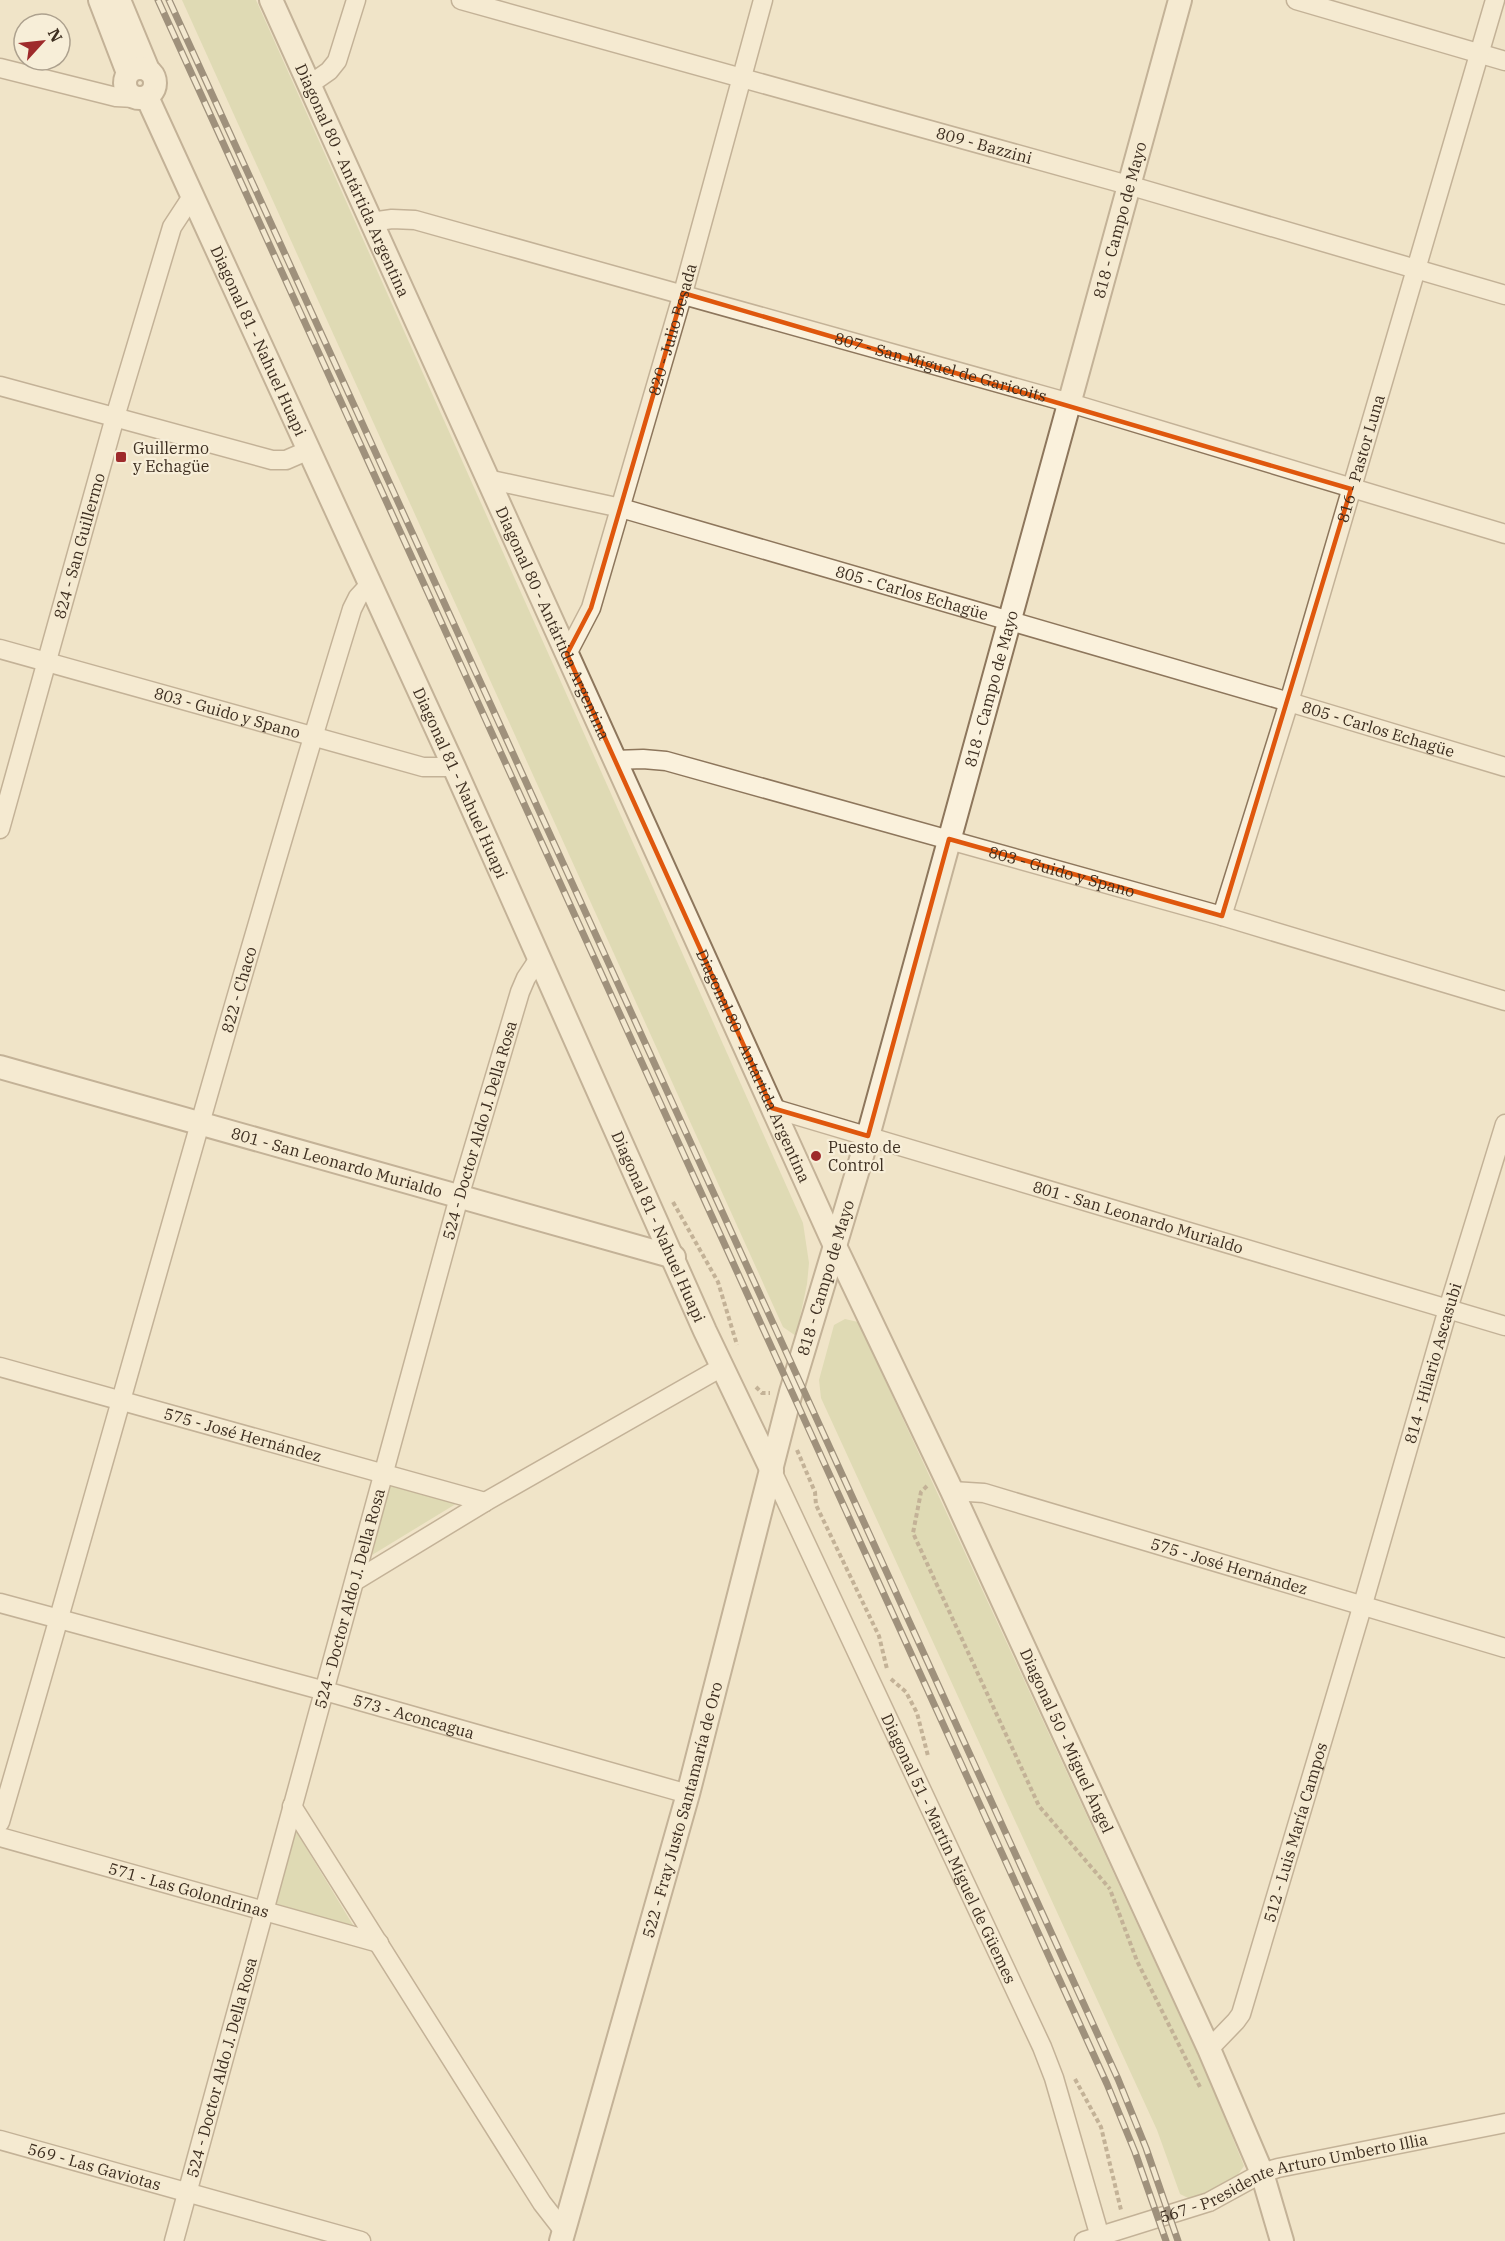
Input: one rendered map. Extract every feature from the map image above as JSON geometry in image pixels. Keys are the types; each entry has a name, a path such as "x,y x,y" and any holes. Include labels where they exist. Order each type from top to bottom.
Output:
{"street":[{"path":"100,0 134,73"},
{"path":"119,0 134,73"},
{"name":"Diagonal 80 - Antártida Argentina","path":"271,0 835,1246"},
{"path":"309,85 329,71 338,60 356,0"},
{"name":"809 - Bazzini","path":"461,0 1128,185 1505,296"},
{"name":"820 - Julio Besada","path":"567,654 591,608 621,508 683,293 763,0"},
{"name":"818 - Campo de Mayo","path":"797,1375 868,1136 1180,0"},
{"path":"1296,0 1505,61"},
{"name":"816 - Pastor Luna","path":"1222,916 1289,702 1496,0"},
{"path":"0,68 95,92 141,97 155,89 156,84 153,73 134,73 95,92"},
{"name":"Diagonal 81 - Nahuel Huapi","path":"141,97 309,450 454,767 538,960 722,1367 772,1471"},
{"name":"824 - San Guillermo","path":"0,829 115,417 172,227 191,198"},
{"name":"807 - San Miguel de Garicoits","path":"371,222 392,219 415,220 683,293 1071,403 1505,534"},
{"path":"0,386 272,460 286,460 309,450"},
{"name":"805 - Carlos Echagüe","path":"487,478 621,508 1505,767"},
{"name":"822 - Chaco","path":"0,1822 313,736 352,609 358,597 370,584"},
{"name":"803 - Guido y Spano","path":"0,649 423,767 454,767"},
{"name":"803 - Guido y Spano","path":"615,760 666,761 1222,916 1505,1001"},
{"name":"524 - Doctor Aldo J. Della Rosa","path":"174,2241 459,1197 520,992 538,960"},
{"name":"801 - San Leonardo Murialdo","path":"0,1067 674,1257"},
{"name":"801 - San Leonardo Murialdo","path":"772,1108 1505,1326"},
{"name":"814 - Hilario Ascasubi","path":"1363,1604 1448,1309 1505,1124"},
{"name":"Diagonal 50 - Miguel Ángel","path":"835,1246 942,1494 1209,2049 1262,2174 1282,2241"},
{"name":"575 - José Hernández","path":"0,1367 485,1502"},
{"path":"355,1581 485,1502 722,1367"},
{"name":"522 - Fray Justo Santamaría de Oro","path":"562,2235 688,1794 797,1375"},
{"name":"Diagonal 51 - Martín Miguel de Güemes","path":"772,1471 1042,2047 1054,2078 1092,2239"},
{"name":"575 - José Hernández","path":"942,1494 984,1493 1505,1648"},
{"name":"573 - Aconcagua","path":"0,1604 688,1794"},
{"name":"512 - Luis María Campos","path":"1209,2049 1241,2014 1363,1604"},
{"path":"292,1806 562,2235"},
{"name":"571 - Las Golondrinas","path":"0,1837 379,1943"},
{"name":"567 - Presidente Arturo Umberto Illia","path":"1092,2239 1209,2202 1278,2168 1505,2123"},
{"name":"569 - Las Gaviotas","path":"0,2140 361,2241"}],"path":[{"path":"669,1194 718,1282 740,1353"},
{"path":"753,1382 762,1392 773,1394 815,1492 816,1505 879,1636 888,1676 906,1692 917,1713 930,1763"},
{"path":"942,1494 927,1485 921,1492 913,1533 1040,1806 1110,1889"},
{"path":"1103,1870 1137,1960 1201,2087"},
{"path":"1070,2070 1101,2127 1124,2220"}],"highlighted area":[{"path":"683,293 1351,489 1222,916 949,839 868,1136 772,1108 567,654 591,608"}],"green space":[{"path":"182,0 256,0 803,1223 809,1263 796,1336 783,1327"},
{"path":"845,1319 858,1322 1209,2079 1244,2166 1237,2176 1192,2200 1180,2194 1157,2130 821,1398 819,1380 834,1325"},
{"path":"390,1484 459,1502 372,1555"},
{"path":"291,1823 356,1930 272,1902"}],"railway":[{"path":"158,0 1107,2084 1135,2152 1166,2241"},
{"path":"169,0 1118,2079 1146,2148 1178,2241"}],"place":[{"name":"Guillermo y Echagüe","path":"121,457"},
{"name":"Puesto de Control","path":"816,1156"}]}
